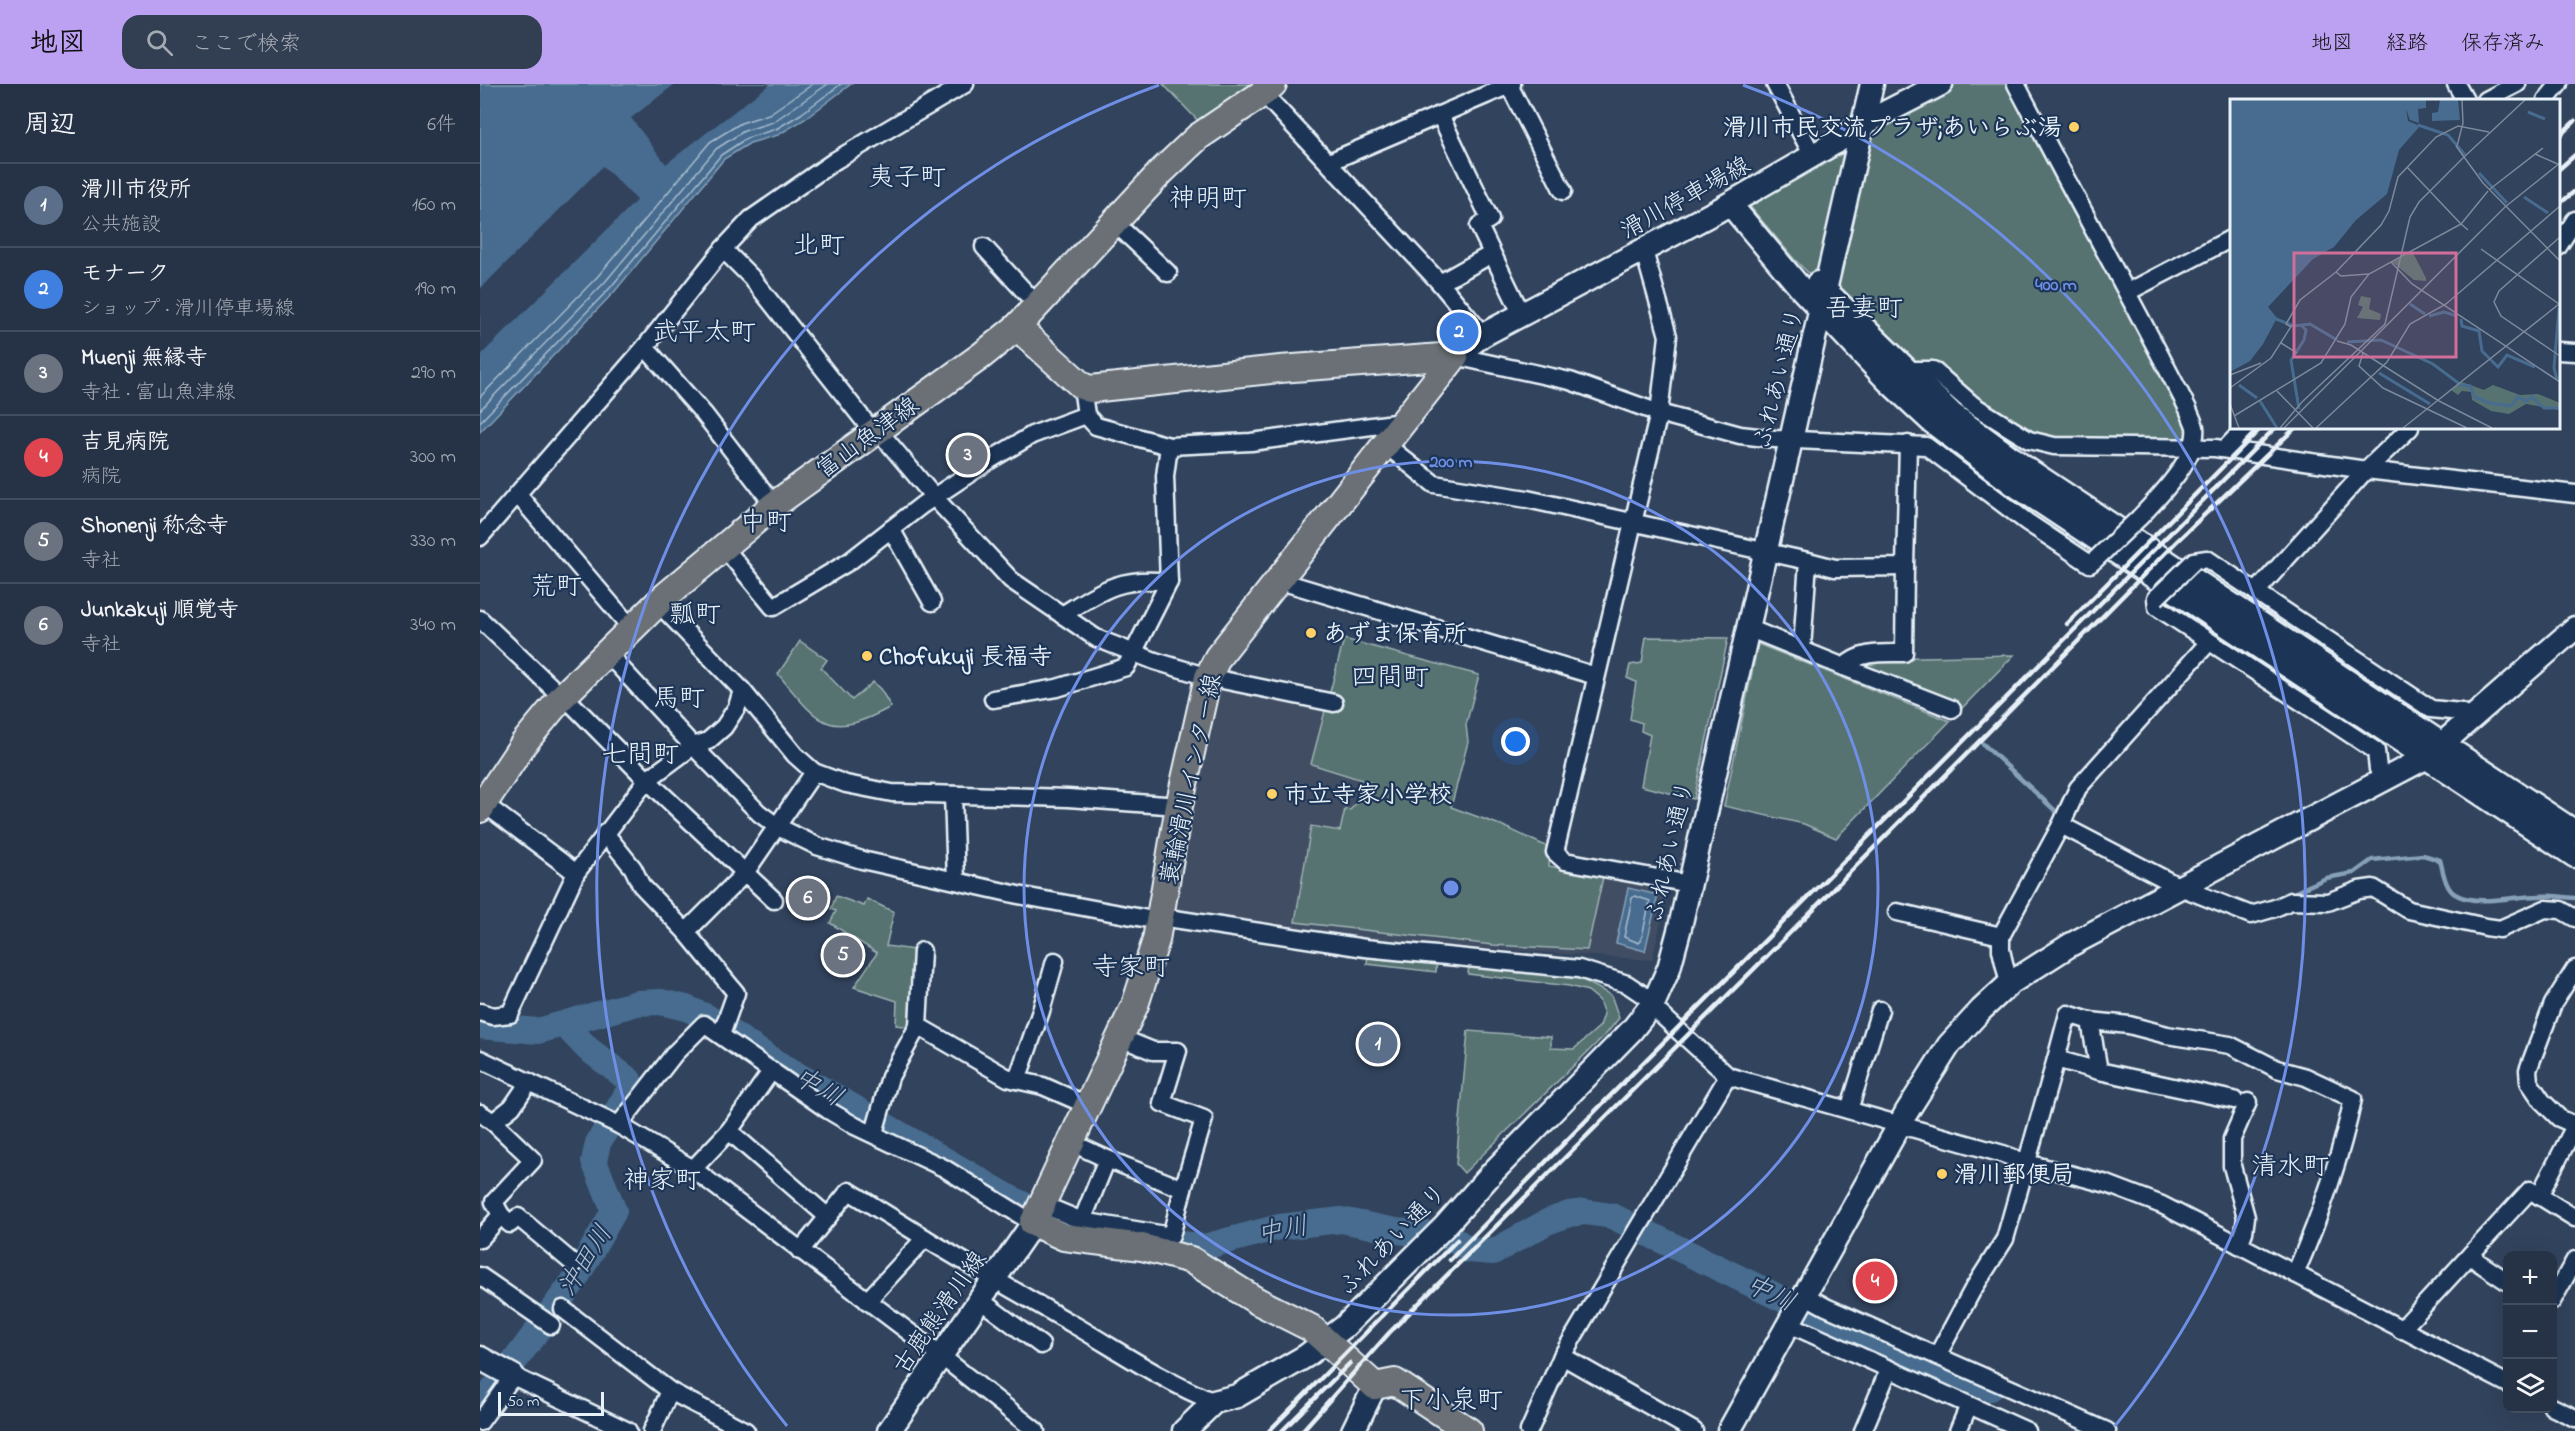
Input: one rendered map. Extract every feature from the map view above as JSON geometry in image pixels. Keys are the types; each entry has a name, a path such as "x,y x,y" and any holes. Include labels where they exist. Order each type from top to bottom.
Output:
{"main road":[{"name":"富山魚津線","path":"482,806 524,743 562,697 658,603 774,505 981,356 1017,327 1114,222 1198,137 1268,88"},
{"path":"1017,327 1082,386 1090,389 1280,369 1455,356"},
{"name":"蓑輪滑川インター線","path":"1037,1214 1135,1005 1161,917 1179,806 1208,677 1218,657 1455,356"},
{"path":"1037,1214 1064,1238 1142,1247 1191,1260 1257,1301 1311,1328 1375,1386 1395,1382 1469,1431"}],"street":[{"path":"480,537 645,347 723,249 751,219 836,160 965,84"},
{"path":"1329,162 1510,84 1563,191"},
{"path":"1775,84 1813,156"},
{"name":"ふれあい通り","path":"1184,1431 1214,1402 1237,1396 1327,1341 1445,1226 1493,1172 1608,1057 1654,1002 1669,968 1690,884 1791,439 1825,301 1872,84"},
{"name":"滑川停車場線","path":"1455,356 1483,335 1736,201 1863,124 1941,84"},
{"path":"1455,356 1482,364 1570,381 1659,413 1740,435 1926,446 2027,522 2090,564 2170,485 2193,447 2195,428 2127,292 2016,84"},
{"path":"2456,84 2464,99"},
{"path":"2488,99 2517,84"},
{"path":"2547,99 2559,84"},
{"path":"1268,88 1329,162 1440,283 1483,335"},
{"path":"1440,115 1490,219 1479,226 1522,315"},
{"path":"1736,201 1825,301 1887,380 1931,421 2012,483 2435,751 2575,832"},
{"path":"2560,245 2575,220"},
{"path":"1114,222 1168,273"},
{"path":"2127,292 2230,239"},
{"path":"984,247 1037,305"},
{"path":"723,249 751,278 866,423 877,429 934,496 1011,580 1096,638 1135,653 1208,677 1334,703"},
{"path":"1644,251 1668,336 1659,413 1555,852 1565,861 1690,884"},
{"path":"1440,283 1488,256"},
{"path":"1825,301 1871,333 1905,370 1952,414 2024,467 2435,751 2575,856"},
{"path":"645,347 704,414 774,505"},
{"path":"2560,351 2575,352"},
{"path":"1905,370 1933,370 1973,405 2030,440 2054,446 2225,449 2366,470 2575,494"},
{"path":"1082,386 1086,415 1095,426 1169,446 1251,442 1402,422"},
{"path":"723,546 773,608 850,561 934,496 1032,435 1086,415"},
{"path":"2225,449 2244,429"},
{"path":"2256,592 2366,470 2409,429"},
{"path":"1385,444 1434,484 1527,499 1634,521 1834,568 1905,567"},
{"path":"1844,666 1852,658 1874,653 1904,653 1908,444"},
{"path":"993,699 1057,688 1126,667 1169,582 1165,476 1169,446"},
{"path":"518,495 632,629"},
{"path":"891,529 932,602"},
{"path":"2383,782 2378,769 2376,751 2157,607 2156,598 2194,561 2207,559 2431,709 2461,712 2473,718"},
{"path":"1802,649 1808,561"},
{"path":"1278,580 1596,676"},
{"path":"1062,615 1109,586 1126,583 1169,582"},
{"path":"658,603 742,690 795,755 814,772 846,784 892,793 1068,798 1179,806"},
{"path":"480,620 570,702 647,780 774,900"},
{"path":"1748,628 1952,709"},
{"path":"1730,1431 1900,1124 1949,1045 1981,1010 2009,984 2070,945 2383,782 2435,751 2575,628"},
{"path":"2009,984 2001,950 2001,936 2061,825 2078,788 2209,642"},
{"path":"607,653 759,813 778,827 817,846 862,860 956,881 1148,919 1161,917 1365,948 1579,969 1627,984 1654,1002 1658,1011 1728,1076 1900,1124 2027,1163 2108,1184 2162,1205 2503,1381"},
{"path":"480,1012 493,1016 510,1014 576,873 647,780 693,746 708,741 724,727 737,707 742,690"},
{"path":"686,932 745,873 814,772"},
{"path":"953,795 956,881"},
{"path":"482,806 576,873"},
{"path":"2061,825 2180,887 2251,915 2275,908 2291,900 2328,902 2360,890 2373,888 2409,910 2486,927 2500,929 2545,909 2560,910 2575,918"},
{"path":"605,833 633,868 641,885 686,932 736,993 721,1035"},
{"path":"1896,912 2001,936"},
{"path":"874,1133 890,1077 918,1026 922,951"},
{"path":"1017,1080 1041,1011 1054,962"},
{"path":"2539,1196 2575,1126 2559,1118 2542,1101 2529,1082 2528,1070 2553,1004 2575,969"},
{"path":"1849,1110 1880,1010"},
{"path":"1937,1356 1972,1291 2005,1239 2068,1014 2090,1021 2129,1025 2167,1035 2230,1045 2277,1069 2306,1077 2353,1099 2329,1191 2295,1274"},
{"path":"2090,1021 2099,1071"},
{"path":"619,1125 675,1053 704,1024 828,1110 1037,1214 1171,1236 1204,1119 1162,1102 1179,1051 1153,1051 1120,1038"},
{"path":"918,1026 1008,1078 1043,1086 1089,1106"},
{"path":"480,1059 619,1125 693,1169 941,1356 1036,1431"},
{"path":"2056,1059 2099,1071 2241,1101 2232,1139 2232,1166 2246,1217 2239,1245"},
{"path":"693,1169 729,1131 772,1070"},
{"path":"1529,1431 1563,1356 1728,1076"},
{"path":"529,1082 512,1107 486,1118 533,1160 494,1202 501,1215 510,1224 518,1217 574,1264"},
{"path":"729,1131 828,1217"},
{"path":"1070,1142 1183,1189"},
{"path":"1082,1221 1107,1159"},
{"path":"800,1251 849,1191 993,1280 1180,1388 1214,1402"},
{"path":"2401,1330 2530,1191 2575,1218"},
{"name":"古鹿熊滑川線","path":"890,1431 1037,1214"},
{"path":"480,1239 501,1215"},
{"path":"867,1301 925,1238"},
{"path":"2471,1254 2478,1262 2503,1279"},
{"path":"2557,1294 2575,1260"},
{"path":"480,1276 551,1325"},
{"path":"980,1300 1041,1345"},
{"path":"1798,1307 1826,1307 2107,1431"},
{"path":"1798,1307 1889,1369 2027,1431"},
{"path":"564,1309 670,1391 746,1431"},
{"path":"1563,1356 1694,1431"},
{"path":"480,1422 497,1367 628,1431"},
{"path":"1863,1431 1889,1369"},
{"path":"1353,1431 1375,1386"},
{"path":"652,1431 670,1391"},
{"path":"1958,1431 1969,1405"},
{"path":"2557,1409 2575,1418"}],"shaded area":[{"path":"1216,683 1325,706 1311,765 1451,807 1503,826 1549,866 1669,889 1652,960 1449,946 1286,929 1169,911"}],"green space":[{"path":"1163,84 1253,84 1202,125"},
{"path":"1941,84 2016,84 2188,409 2193,447 2054,446 1905,370 1795,260 1742,197"},
{"path":"1646,637 1728,638 1694,799 1641,786 1650,735 1641,731 1642,723 1630,719 1636,682 1627,678 1630,665 1642,663"},
{"path":"1344,639 1479,675 1466,725 1468,742 1451,807 1503,826 1550,848 1549,866 1603,877 1587,950 1493,945 1295,922 1311,826 1340,831 1345,809 1350,810 1375,784 1311,764"},
{"path":"800,641 827,660 821,668 852,700 873,682 881,690 891,707 852,723 838,725 826,722 815,715 778,674"},
{"path":"1758,644 1950,721 1836,838 1804,824 1724,806"},
{"path":"2014,655 1961,709 1855,667 1875,658"},
{"path":"836,896 864,906 867,899 894,912 886,946 920,951 911,1027 896,1025 897,1001 854,987 877,953 830,923 836,911 831,909"},
{"path":"1368,954 1437,961 1436,972 1367,964"},
{"path":"1469,965 1579,978 1611,995 1619,1018 1607,1033 1464,1173 1456,1164 1468,1031 1551,1037 1551,1048 1574,1049 1600,1026 1604,1014 1599,1000 1588,991 1569,986 1468,974"}],"water":[{"path":"480,84 851,84 805,119 778,135 750,143 724,159 615,291 480,432"},
{"path":"1628,888 1658,895 1645,951 1616,943"}],"pier":[{"path":"675,84 770,84 666,164 631,118"},
{"path":"603,166 637,200 480,356 480,289"}],"waterway":[{"path":"1983,744 2062,817"},
{"path":"2287,896 2326,878 2354,873 2372,860 2423,855 2440,860 2449,888 2464,898 2474,900 2543,896 2575,898"},
{"name":"中川","path":"480,1026 538,1031 637,1003 661,1002 686,1008 707,1017 775,1062 1012,1199 1059,1222"},
{"name":"沖田川","path":"480,1408 576,1278 614,1211 594,1161 598,1143 631,1087 629,1080 588,1049 565,1025"},
{"name":"中川","path":"1144,1238 1204,1247 1279,1227 1341,1220 1396,1231 1449,1236 1469,1250 1493,1252 1547,1222 1569,1214 1584,1212 1612,1216 1780,1298 1990,1388"}],"railway":[{"path":"2560,135 2575,121"},
{"path":"2560,168 2575,155"},
{"path":"2560,203 2575,191"},
{"path":"2067,624 2260,429"},
{"path":"1450,1260 1608,1098 2274,429"},
{"path":"1302,1431 1389,1333 1774,949 2176,542 2294,429"},
{"path":"1269,1431 1457,1240"},
{"path":"1282,1431 1350,1363"}],"place":[{"name":"滑川市民交流プラザ;あいらぶ湯","path":"2074,127"},
{"name":"モナーク","path":"1459,332"},
{"name":"Muenji 無縁寺","path":"968,455"},
{"name":"あずま保育所","path":"1311,633"},
{"name":"Chofukuji 長福寺","path":"867,656"},
{"name":"市立寺家小学校","path":"1272,794"},
{"name":"Junkakuji 順覚寺","path":"808,898"},
{"name":"Shonenji 称念寺","path":"843,955"},
{"name":"滑川市役所","path":"1378,1044"},
{"name":"滑川郵便局","path":"1942,1174"},
{"name":"吉見病院","path":"1875,1281"}],"district":[{"name":"夷子町","path":"907,176"},
{"name":"神明町","path":"1208,197"},
{"name":"北町","path":"819,244"},
{"name":"吾妻町","path":"1864,307"},
{"name":"武平太町","path":"704,331"},
{"name":"中町","path":"766,521"},
{"name":"荒町","path":"556,585"},
{"name":"瓢町","path":"695,613"},
{"name":"四間町","path":"1390,676"},
{"name":"馬町","path":"679,697"},
{"name":"七間町","path":"640,753"},
{"name":"寺家町","path":"1131,966"},
{"name":"清水町","path":"2290,1165"},
{"name":"神家町","path":"662,1179"},
{"name":"下小泉町","path":"1451,1399"}]}
